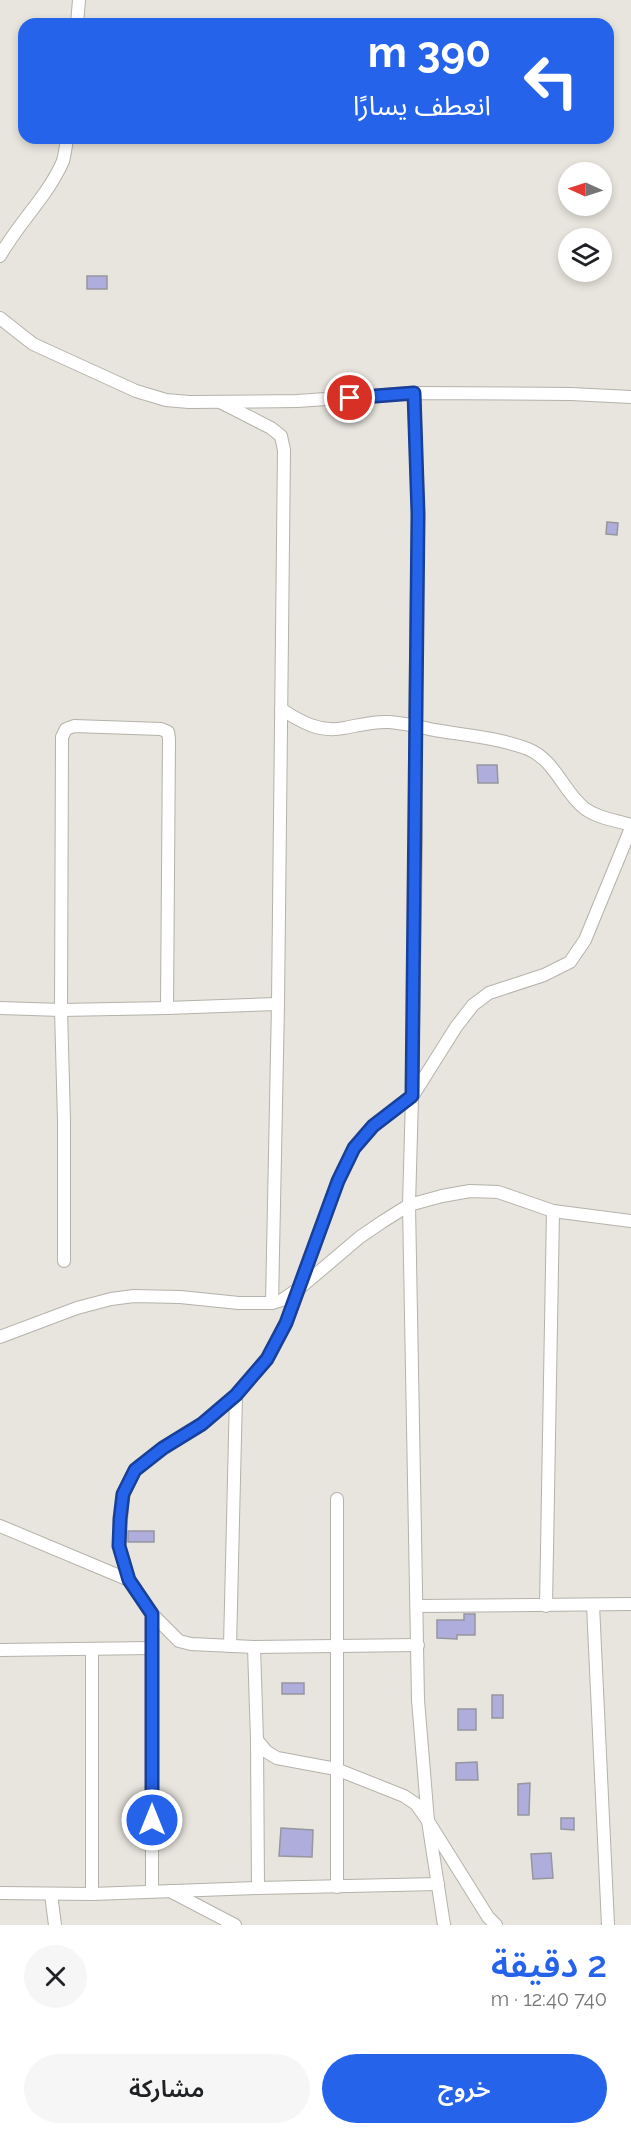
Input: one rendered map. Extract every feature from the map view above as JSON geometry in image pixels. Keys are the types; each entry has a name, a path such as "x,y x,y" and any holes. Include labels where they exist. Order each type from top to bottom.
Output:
{"street":[{"path":"78,18 79,0"},
{"path":"0,256 10,236 50,183 63,160 66,144"},
{"path":"0,318 33,344 135,391 166,400 220,402 330,400 414,393 571,394 631,397"},
{"path":"414,393 418,514 416,840 409,1205 420,1742 428,1821 444,1925"},
{"path":"220,402 271,428 280,436 284,450 272,1303"},
{"path":"281,709 303,723 320,729 341,729 375,722 391,722 473,736 527,749 540,755 583,807 597,816 631,826 585,939 570,962 544,975 489,993 473,1005 456,1027 412,1096 373,1126 354,1148 338,1181 301,1287 286,1323 267,1359 236,1395 202,1424 163,1448 135,1470 123,1494 119,1546 129,1580 152,1614 179,1641 191,1644 255,1647 418,1645"},
{"path":"64,1261 61,1010 62,737 66,729 74,726 161,729 168,732 167,1008"},
{"path":"0,1008 61,1010 278,1004"},
{"path":"0,1337 77,1308 111,1299 134,1296 180,1297 239,1303 272,1303 282,1300 301,1287 360,1237 409,1205 470,1191 498,1192 553,1211 631,1221"},
{"path":"546,1606 553,1211"},
{"path":"230,1646 236,1395"},
{"path":"337,1499 337,1887"},
{"path":"0,1526 129,1580"},
{"path":"418,1606 631,1604"},
{"path":"593,1605 608,1925"},
{"path":"152,1614 152,1891"},
{"path":"255,1647 258,1888"},
{"path":"0,1650 152,1648"},
{"path":"92,1649 92,1894"},
{"path":"257,1740 267,1752 277,1758 336,1769 404,1796 416,1804 482,1908 496,1925"},
{"path":"0,1893 92,1894 168,1890 438,1884"},
{"path":"168,1890 235,1925"},
{"path":"51,1894 55,1925"}],"building":[{"path":"87,276 107,276 107,289 87,289"},
{"path":"607,522 618,523 617,535 606,534"},
{"path":"477,765 497,765 498,783 478,783"},
{"path":"128,1531 154,1531 154,1542 128,1542"},
{"path":"464,1614 475,1614 475,1635 457,1635 457,1639 437,1638 437,1620 464,1620"},
{"path":"282,1683 304,1683 304,1694 282,1694"},
{"path":"492,1695 503,1695 503,1718 492,1718"},
{"path":"458,1709 476,1709 476,1730 458,1730"},
{"path":"477,1762 478,1780 456,1780 456,1763"},
{"path":"530,1783 529,1815 518,1815 518,1784"},
{"path":"561,1818 574,1818 574,1830 561,1829"},
{"path":"281,1828 313,1830 312,1857 279,1856"},
{"path":"551,1853 553,1878 533,1879 531,1854"}],"route":[{"path":"152,1820 152,1614 129,1580 123,1563 119,1546 123,1494 135,1470 163,1448 202,1424 236,1395 267,1359 286,1323 301,1287 338,1181 354,1148 373,1126 412,1096 418,514 414,393 350,398"}]}
